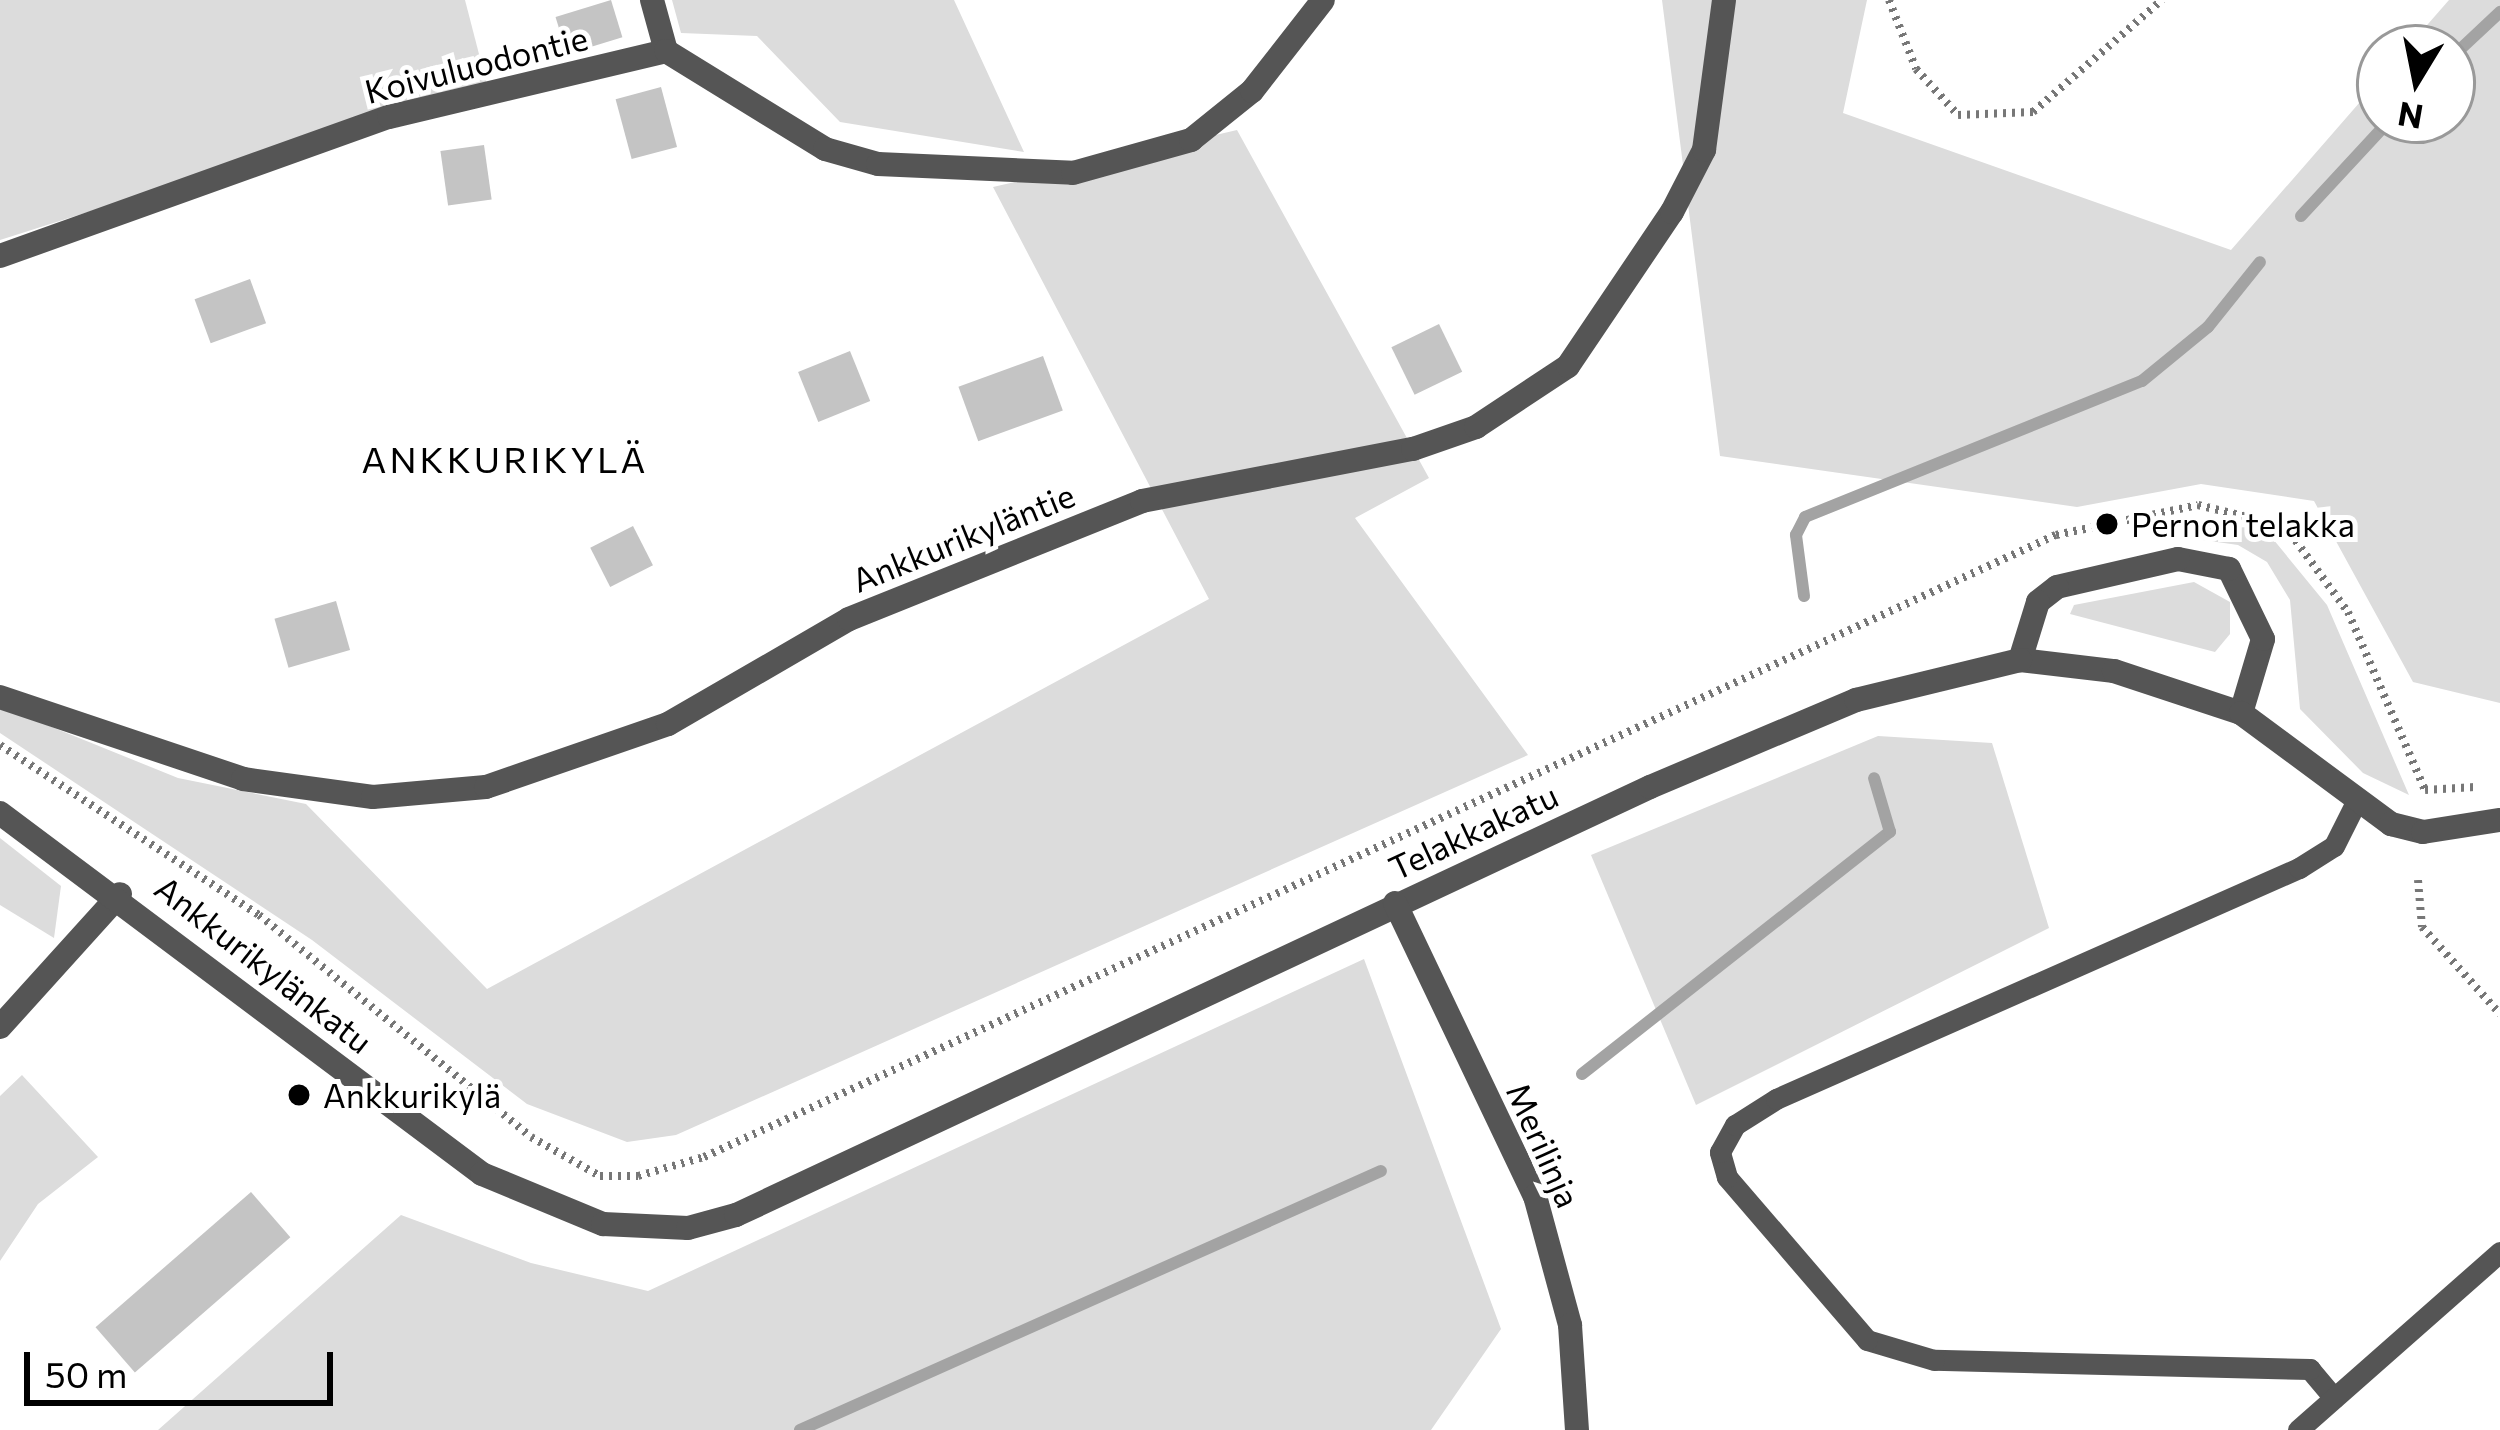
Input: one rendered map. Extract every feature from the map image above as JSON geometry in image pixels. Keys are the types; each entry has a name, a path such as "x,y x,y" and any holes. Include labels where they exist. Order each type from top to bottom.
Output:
{"street":[{"path":"652,0 666,51 720,76 825,149 878,164 1073,173 1191,140 1252,91 1322,0"},
{"name":"Ankkurikyläntie","path":"0,697 243,779 373,797 486,787 668,724 849,620 1142,501 1413,449 1476,427 1568,366 1672,212 1704,150 1724,0"},
{"name":"Koivuluodontie","path":"0,256 389,117 666,51"},
{"path":"2020,660 2038,602 2057,587 2211,560 2245,589 2263,639 2241,713"},
{"name":"Telakkakatu","path":"482,1174 548,1209 645,1231 736,1215 1395,903 1856,700 2020,660 2114,671 2241,713 2356,802 2423,832 2500,820"},
{"name":"Ankkurikylänkatu","path":"0,813 120,894 482,1174"},
{"path":"0,1027 120,894"},
{"name":"Merilinja","path":"1395,903 1534,1196 1570,1324 1576,1430"}],"lane":[{"path":"2334,1398 2311,1369 1934,1360 1867,1340 1741,1195 1720,1152 1735,1125 1776,1099 2299,868 2334,846 2356,802"},
{"path":"2298,1430 2500,1252"}],"path":[{"path":"1889,0 1916,69 1958,115 2032,112 2162,0"},
{"path":"0,746 260,915 531,1136 600,1176 704,1157 2056,535 2198,505 2285,526 2348,612 2425,790 2487,787"},
{"path":"2418,880 2422,927 2500,1014"}],"shaded area":[{"path":"0,0 465,0 487,85 0,240"},
{"path":"672,0 954,0 1024,152 840,122 757,36 681,33"},
{"path":"1662,0 1867,0 1843,113 2231,250 2356,107 2356,144 2476,144 2476,24 2428,24 2449,0 2500,0 2500,703 2413,682 2314,501 2201,484 2077,507 1720,456"},
{"path":"1237,130 1429,478 1355,518 1528,755 676,1135 627,1142 527,1104 312,940 0,733 0,706 178,778 306,804 487,989 1209,599 993,187"},
{"path":"2220,521 2264,528 2327,605 2409,795 2363,773 2300,709 2290,600 2267,562 2238,545 2196,539"},
{"path":"2194,582 2230,602 2230,634 2215,652 2070,614 2074,605"},
{"path":"1878,736 1992,743 2049,928 1696,1105 1591,855"},
{"path":"0,838 61,886 54,938 0,905"},
{"path":"1364,959 1501,1329 1431,1430 158,1430 401,1215 531,1263 648,1291"},
{"path":"22,1075 98,1157 38,1204 0,1261 0,1096"}],"building":[{"path":"611,0 622,37 567,54 556,17"},
{"path":"661,87 677,147 632,159 616,99"},
{"path":"484,145 492,199 448,206 440,151"},
{"path":"250,279 266,323 211,343 195,299"},
{"path":"1439,324 1462,372 1415,395 1391,347"},
{"path":"850,351 870,401 818,422 798,372"},
{"path":"1043,356 1063,411 978,441 958,387"},
{"path":"633,526 653,565 610,587 590,548"},
{"path":"336,601 350,650 289,668 274,619"},
{"path":"251,1192 290,1237 135,1372 96,1327"}],"waterway":[{"path":"2476,34 2500,12"},
{"path":"2301,216 2368,144"},
{"path":"1804,596 1796,535 1805,517 2142,381 2208,327 2260,262"},
{"path":"1582,1074 1890,832 1874,778"},
{"path":"800,1430 1381,1171"}],"place":[{"name":"Pernon telakka","path":"2107,524"},
{"name":"Ankkurikylä","path":"299,1095"}],"district":[{"name":"ANKKURIKYLÄ","path":"505,459"}]}
